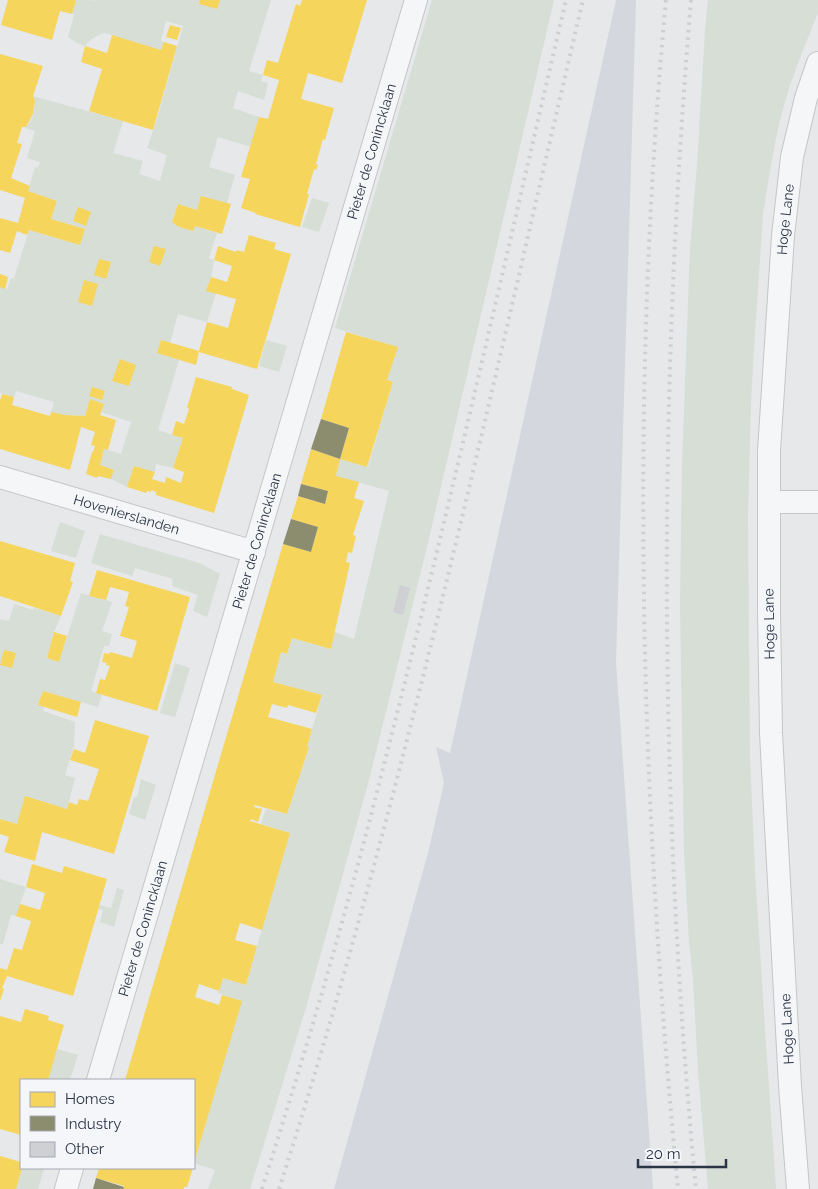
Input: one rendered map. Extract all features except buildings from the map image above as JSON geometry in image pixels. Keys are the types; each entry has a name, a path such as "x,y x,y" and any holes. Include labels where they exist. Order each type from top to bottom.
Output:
{"street":[{"name":"Pieter de Conincklaan","path":"98,1079 416,0"},
{"name":"Hoge Lane","path":"798,1189 790,1086 771,733 768,601 768,451 782,245 792,157 806,98 818,63"},
{"name":"Hovenierslanden","path":"0,477 254,552"},
{"path":"768,502 818,502"},
{"path":"66,1189 72,1169"}],"shaded area":[{"path":"76,0 271,0 249,71 263,75 261,81 268,83 264,100 238,91 233,108 259,117 251,147 218,137 209,167 235,175 227,203 197,210 178,204 172,221 179,227 193,231 195,226 217,233 209,258 214,260 207,290 216,293 207,322 178,314 170,343 161,340 158,353 179,360 158,430 183,438 173,468 156,464 155,472 134,466 127,487 111,479 114,470 100,465 104,449 121,454 131,422 101,412 104,404 90,400 85,416 65,415 51,412 54,402 16,391 14,397 0,393 0,287 7,289 11,278 14,279 29,230 80,245 85,229 51,219 57,201 28,191 35,167 38,168 40,162 27,158 35,131 25,128 34,113 33,96 123,121 113,153 143,161 139,174 160,181 167,155 147,148 183,26 166,21 161,41 164,42 161,50 105,33 89,41 85,46 68,37"},
{"path":"432,0 554,0 427,547 369,780 305,1011 250,1189 208,1189 215,1170 195,1163 195,1160 241,1001 218,993 223,978 246,985 290,833 261,824 266,809 287,814 309,748 307,747 322,695 273,682 281,652 287,654 292,638 331,649 335,632 354,639 389,491 336,476 340,459 368,467 393,382 387,380 397,347 335,328"},
{"path":"616,0 636,0 616,662 653,1189 334,1189 428,853 444,783 436,747 450,753"},
{"path":"708,0 818,0 818,13 790,85 781,116 769,177 763,214 751,403 748,518 750,757 755,872 776,1189 708,1189 689,942 684,853 680,604 682,464 690,249"},
{"path":"312,198 329,203 319,232 302,227"},
{"path":"266,340 287,346 279,372 259,366"},
{"path":"60,522 85,531 76,558 51,551"},
{"path":"100,534 199,563 220,574 207,617 193,611 198,595 172,586 173,579 135,568 132,576 91,563"},
{"path":"81,593 112,602 102,631 112,634 109,646 104,646 91,691 102,695 98,707 43,691 38,705 44,707 43,711 75,722 74,746 65,775 75,778 67,809 26,797 17,824 0,819 0,619 9,621 14,604 61,616 54,632 47,658 59,662"},
{"path":"175,663 190,668 175,717 160,713"},
{"path":"141,779 156,785 145,820 129,814 134,797 137,797"},
{"path":"0,879 26,887 16,916 11,915 3,944 0,944"},
{"path":"117,888 124,890 114,927 100,922 103,910 98,909 99,905 111,908"},
{"path":"57,1049 78,1055 70,1079 48,1078"},
{"path":"22,1169 44,1169 38,1189 16,1189"}],"railway":[{"path":"262,1189 324,986 405,683 566,0"},
{"path":"279,1189 366,895 443,598 583,0"},
{"path":"666,0 654,148 647,297 644,594 655,892 665,1041 678,1189"},
{"path":"691,0 680,148 673,297 668,446 667,594 669,743 675,892 684,1041 696,1189"}]}
